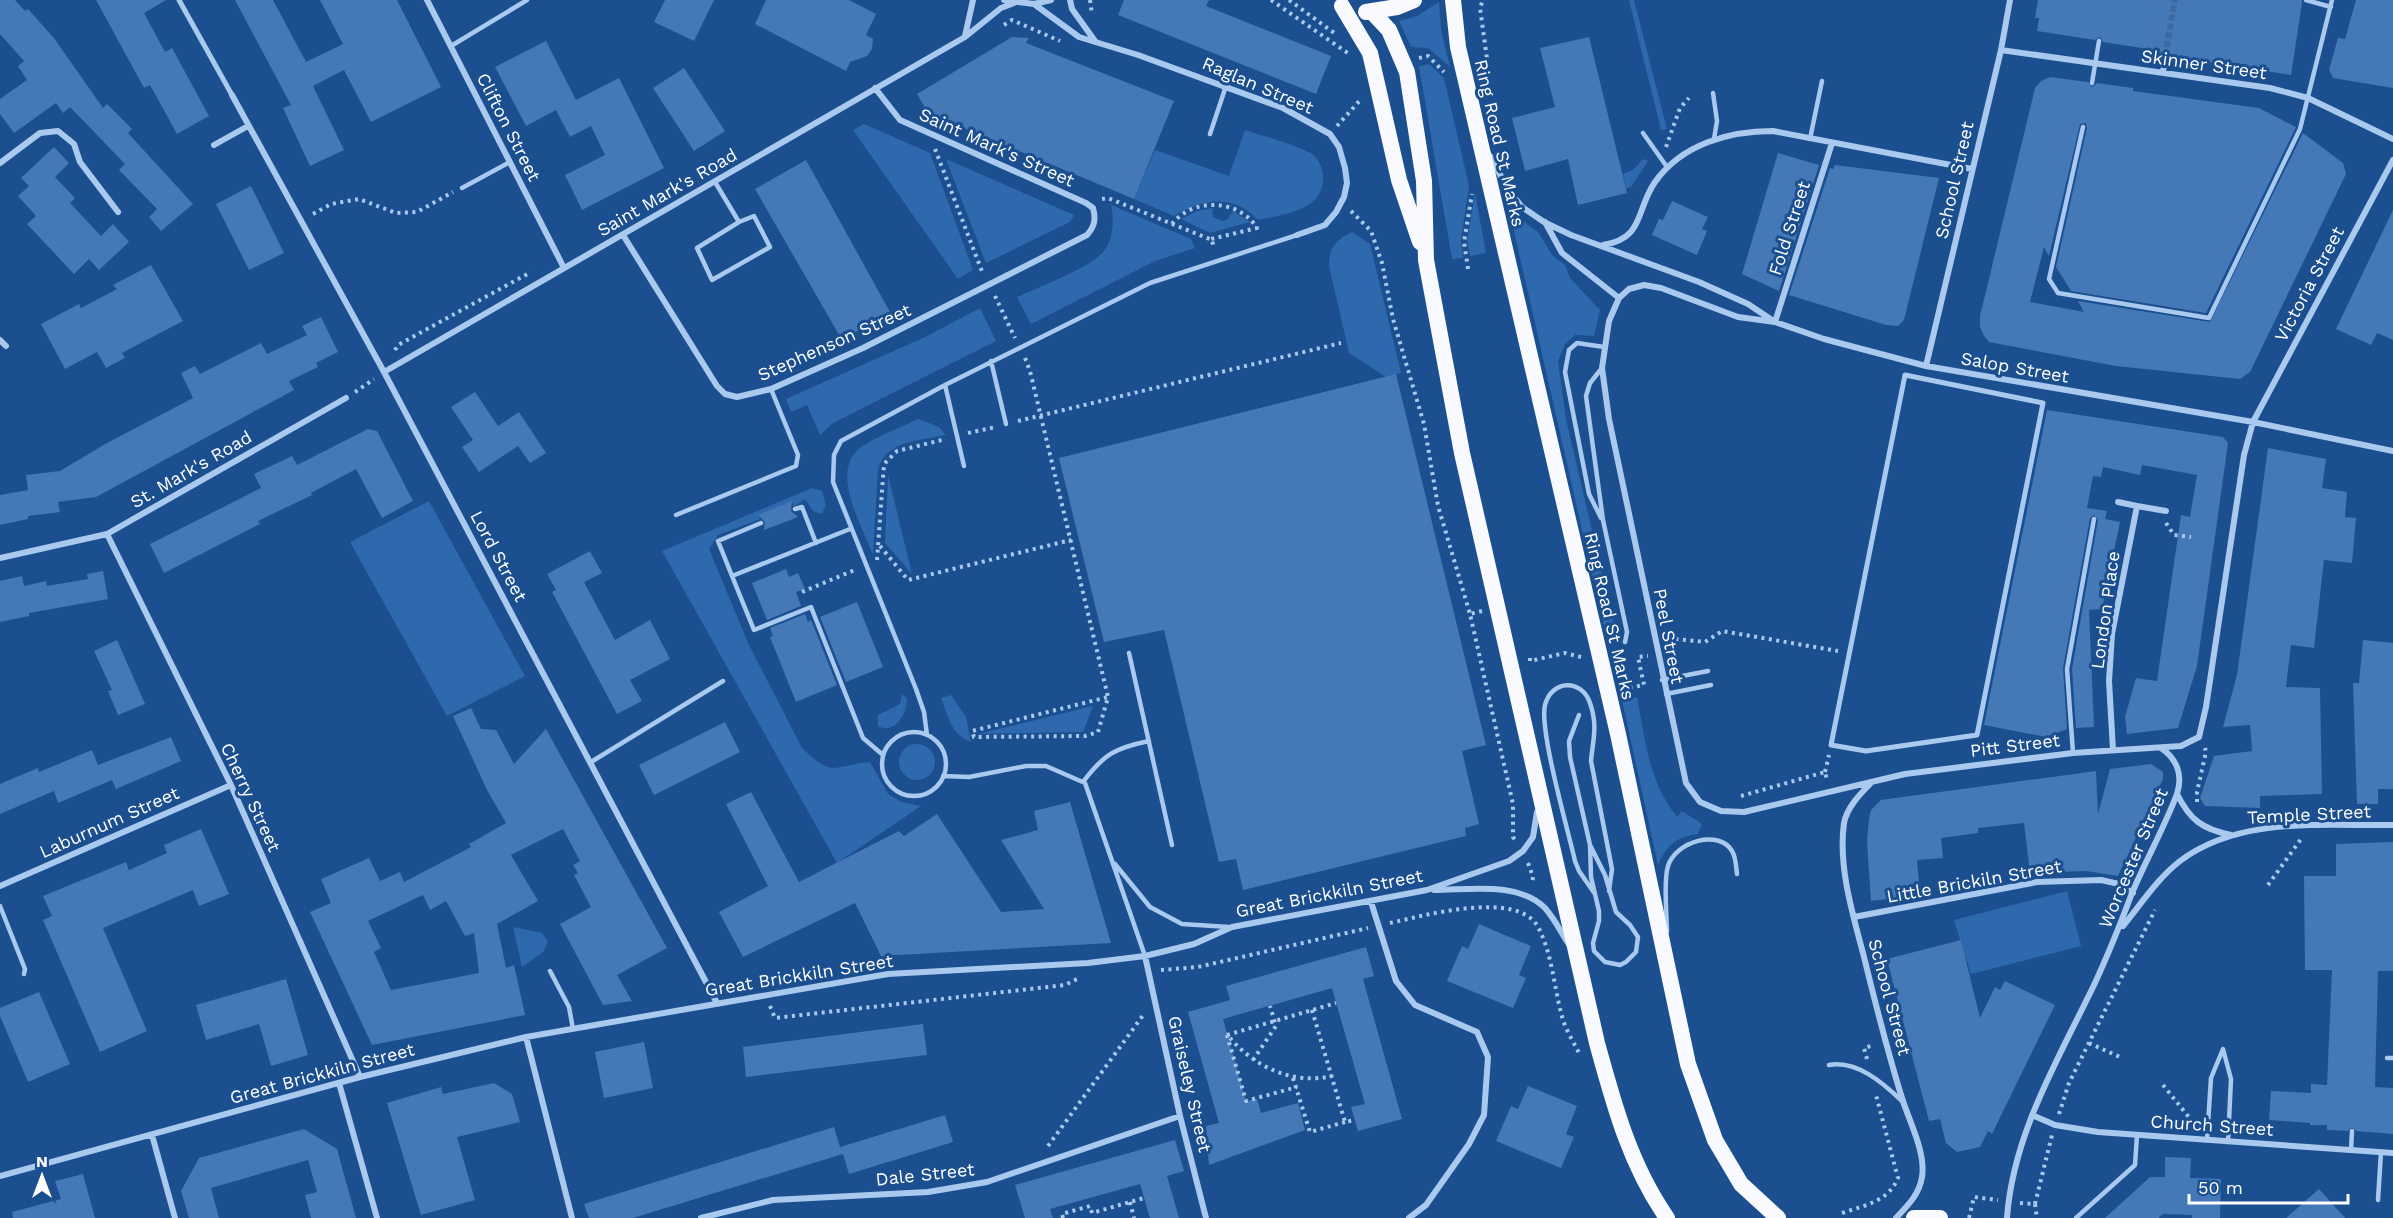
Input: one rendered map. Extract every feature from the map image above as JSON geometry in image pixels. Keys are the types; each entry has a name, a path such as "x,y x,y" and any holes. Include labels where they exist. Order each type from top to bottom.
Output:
{"highway":[{"path":"1337,3 1358,12 1373,13 1414,0"},
{"name":"Ring Road St Marks","path":"1453,0 1458,48 1618,734 1688,1065 1715,1140 1741,1184 1778,1218"},
{"path":"1337,3 1370,53 1398,180 1426,260 1462,453 1577,958 1617,1118 1638,1170 1667,1218"},
{"path":"1373,13 1389,30 1407,72 1424,181 1426,260"},
{"path":"1914,1218 1940,1218"}],"street":[{"path":"179,0 232,95"},
{"name":"Clifton Street","path":"427,0 564,268"},
{"path":"965,37 973,0"},
{"path":"1004,0 1034,4 1051,0"},
{"path":"1070,0 1072,9 1095,41"},
{"name":"School Street","path":"1926,366 2001,50 2010,0"},
{"name":"Saint Mark's Road","path":"384,372 965,37 1001,8 1014,3"},
{"name":"Raglan Street","path":"1034,4 1079,37 1226,86 1283,108 1330,134 1339,147 1345,168 1347,183 1341,202 1325,225 1297,235"},
{"name":"Skinner Street","path":"2001,50 2270,88 2308,98 2393,139"},
{"path":"2163,73 2165,56"},
{"name":"Saint Mark's Street","path":"875,88 900,120 930,136 1086,202"},
{"name":"Lord Street","path":"232,95 384,372 717,1003"},
{"path":"214,145 248,126"},
{"path":"0,163 40,134 58,131 74,144 80,162 118,212"},
{"path":"1600,246 1619,242 1631,234 1653,184 1667,167 1701,144 1747,131 1773,131 1972,169"},
{"name":"Salop Street","path":"1480,138 1509,191 1522,207 1544,222 1600,246 1699,282 1748,304 1775,322"},
{"name":"Fold Street","path":"1775,322 1832,143"},
{"name":"Victoria Street","path":"2253,422 2393,160"},
{"name":"Stephenson Street","path":"623,235 717,387 725,394 737,397 771,389 863,348 1087,235 1093,229 1096,217 1094,208 1086,202"},
{"name":"Salop Street","path":"1544,222 1562,253 1618,298 1629,289 1644,285 1661,288 1738,317 1775,322 1824,339 1926,366 2253,422 2393,451"},
{"name":"Peel Street","path":"1618,298 1609,321 1602,368 1609,419 1659,654 1662,680 1686,783 1700,802 1721,811 1744,812 1873,781"},
{"path":"0,340 6,346"},
{"path":"1905,375 2043,403 1977,735 1866,751 1831,745 1850,653 1905,375"},
{"name":"St. Mark's Road","path":"0,558 107,534 346,398"},
{"path":"2161,747 2181,746 2199,737 2217,644 2244,455 2253,422"},
{"path":"2118,502 2166,511"},
{"name":"London Place","path":"2113,750 2109,681 2112,634 2137,506"},
{"name":"Cherry Street","path":"107,534 231,785 360,1077"},
{"name":"Pitt Street","path":"1873,781 1905,774 2073,753 2161,747"},
{"name":"Worcester Street","path":"2007,1218 2010,1186 2018,1150 2032,1114 2121,929 2133,892 2177,794 2180,783 2179,769 2171,755 2161,747"},
{"path":"1523,851 1536,828 1536,772"},
{"name":"School Street","path":"1873,781 1856,798 1844,821 1846,878 1885,1043 1921,1154 1923,1176 1915,1198 1896,1218"},
{"name":"Laburnum Street","path":"0,886 231,785"},
{"path":"2177,794 2187,813 2202,825 2231,835"},
{"name":"Temple Street","path":"2121,929 2181,860 2231,835 2257,830 2393,825"},
{"name":"Great Brickkiln Street","path":"0,1176 360,1077 526,1037 888,974 1088,963 1145,956 1194,944 1232,927 1427,890 1498,865 1523,851"},
{"name":"Little Brickiln Street","path":"1854,917 2037,882 2101,880 2119,884 2133,892"},
{"path":"1427,890 1505,890 1524,894 1547,910 1577,958"},
{"path":"1371,902 1396,981 1415,1005 1477,1032 1488,1057 1484,1115 1469,1144 1426,1205 1409,1218"},
{"name":"Graiseley Street","path":"1145,956 1180,1116 1206,1218"},
{"path":"526,1037 572,1218"},
{"path":"339,1083 377,1218"},
{"name":"Church Street","path":"2032,1114 2055,1125 2137,1135 2393,1153"},
{"name":"Dale Street","path":"701,1218 773,1200 928,1192 987,1182 1180,1116"},
{"path":"152,1135 175,1218"}],"lane":[{"path":"451,46 527,0"},
{"path":"2306,0 2331,7"},
{"path":"2083,128 2049,279 2058,293 2209,318 2300,129 2332,0"},
{"path":"2092,83 2099,41"},
{"path":"1810,139 1822,81"},
{"path":"1210,134 1226,86"},
{"path":"1713,93 1717,121 1714,139"},
{"path":"1643,134 1667,167"},
{"path":"462,188 510,162"},
{"path":"715,182 739,222"},
{"path":"754,216 770,247 712,280 697,248 739,222 754,216"},
{"path":"927,735 924,712 916,689 833,482 834,455 842,441 991,361 1149,283 1217,259 1297,235"},
{"path":"1603,520 1589,494 1572,412 1565,360 1569,350 1577,343 1604,347"},
{"path":"991,361 1006,424"},
{"path":"1602,368 1590,383 1586,396 1603,520 1627,632 1625,642"},
{"path":"945,385 964,466"},
{"path":"676,515 796,466 798,455 771,389"},
{"path":"795,509 802,507 816,543"},
{"path":"2073,753 2067,669 2094,519"},
{"path":"761,522 718,541 754,630 811,607 863,738 883,755"},
{"path":"732,576 850,529"},
{"path":"1129,653 1172,845"},
{"path":"1662,680 1708,671"},
{"path":"591,762 723,681"},
{"path":"1595,894 1575,861 1544,727 1545,703 1555,688 1563,685 1577,686 1584,692 1593,711 1595,737 1591,761 1612,868 1609,891"},
{"path":"1665,694 1711,685"},
{"path":"1579,715 1569,741 1570,757 1590,845 1591,877 1599,921 1594,936 1594,951 1605,962 1620,965 1632,958 1636,952 1638,937 1630,925 1616,912 1605,874 1590,845"},
{"path":"911,732 927,735 940,745 945,754 944,776 929,792 908,795 890,785 882,766 883,755 888,746 902,734 911,732"},
{"path":"1083,782 1098,761 1119,748 1149,741"},
{"path":"944,776 969,777 1026,766 1046,766 1083,782 1145,956"},
{"path":"1667,961 1668,867 1677,850 1700,840 1728,846 1733,853 1737,874"},
{"path":"1113,862 1150,907 1182,924 1232,927"},
{"path":"0,906 19,952 24,974"},
{"path":"550,971 569,1007 573,1029"},
{"path":"2207,1140 2211,1078 2223,1049 2230,1079 2228,1142"},
{"path":"1829,1065 1842,1063 1871,1076 1904,1103"},
{"path":"2351,1150 2352,1131"},
{"path":"2076,1218 2134,1165 2137,1135"},
{"path":"2378,1200 2381,1152"}],"path":[{"path":"1271,0 1348,55 1353,52"},
{"path":"1289,0 1309,12 1341,38"},
{"path":"994,31 1012,20 1062,42"},
{"path":"1330,134 1363,98"},
{"path":"1658,156 1666,148 1680,108 1689,98"},
{"path":"930,136 979,267 1030,371 1108,697 1098,732 1085,736 974,737 972,731 1108,697"},
{"path":"300,221 331,204 359,199 396,213 417,212 462,188"},
{"path":"1468,269 1464,242 1472,192"},
{"path":"1086,202 1108,198 1210,240 1257,228 1242,211 1219,205 1191,210 1178,216 1172,224"},
{"path":"1341,202 1371,231 1424,424 1438,506 1470,614 1513,804 1513,837 1523,851"},
{"path":"1210,240 1217,259"},
{"path":"802,592 878,560 882,474 889,456 897,451 1341,344"},
{"path":"346,398 384,372"},
{"path":"2166,511 2164,520 2174,535 2191,537"},
{"path":"879,546 908,580 1071,540"},
{"path":"1470,614 1497,609"},
{"path":"1659,654 1675,639 1705,642 1722,631 1850,653"},
{"path":"2199,737 2206,752 2197,792 2198,806 2206,816 2202,825"},
{"path":"1741,796 1810,777"},
{"path":"2268,885 2310,827"},
{"path":"2055,1125 2069,1083 2157,906"},
{"path":"1033,1166 1155,999"},
{"path":"1227,1035 1336,1003"},
{"path":"1253,1060 1274,1031 1270,1006"},
{"path":"1312,1010 1345,1122"},
{"path":"1227,1035 1253,1060 1293,1078 1318,1079 1332,1076"},
{"path":"1227,1035 1246,1101 1297,1087"},
{"path":"1842,1213 1883,1198 1893,1189 1898,1178 1864,1048 1885,1043"},
{"path":"2089,1043 2122,1058"},
{"path":"1293,1078 1311,1132 1355,1120"},
{"path":"2163,1085 2207,1140"},
{"path":"1064,1218 1062,1214 1090,1206 1092,1212 1144,1198"},
{"path":"1130,1202 1134,1218"},
{"path":"2035,1204 2037,1218"}],"shaded area":[{"path":"1629,0 1634,0 1667,129 1661,130"},
{"path":"1439,2 1441,30 1450,67 1428,48 1411,47 1399,21 1417,16"},
{"path":"1429,64 1444,78 1469,186 1461,240 1463,258 1452,259 1419,66"},
{"path":"864,124 930,153 973,270 958,279 853,130"},
{"path":"1245,130 1279,140 1312,154 1316,158 1323,174 1322,186 1318,196 1311,203 1291,213 1258,220 1248,211 1228,202 1207,203 1174,216 1134,199 1155,150 1229,176"},
{"path":"946,159 1074,215 1070,222 986,263"},
{"path":"1643,159 1648,161 1631,187 1626,188 1623,174 1634,169"},
{"path":"1475,193 1486,253 1470,256 1467,241"},
{"path":"1111,205 1191,239 1195,248 1155,261 1031,324 1017,297 1082,267 1098,257 1107,246 1112,233"},
{"path":"1212,208 1213,217 1223,221 1228,219 1233,211 1250,222 1210,233 1181,219 1197,211"},
{"path":"1514,215 1538,232 1552,255 1565,265 1570,278 1600,310 1594,336 1575,335 1565,344 1558,361 1566,419 1617,638 1607,639 1511,218"},
{"path":"1352,232 1370,244 1401,373 1386,377 1349,353 1329,266 1330,254 1334,245"},
{"path":"980,308 996,341 833,423 820,435 807,405 791,412 786,399 925,337"},
{"path":"918,419 939,427 946,435 905,443 896,447 882,459 878,469 873,555 851,500 848,471 851,458 866,444"},
{"path":"888,475 912,574 885,543"},
{"path":"812,488 822,491 826,505 822,514 813,511 805,499 794,506 792,502 759,515 760,519 718,535 709,549 749,645 802,748 828,767 870,762 888,794 902,802 921,806 837,863 662,551"},
{"path":"429,501 525,676 447,716 350,542"},
{"path":"902,694 907,699 905,711 899,722 890,728 878,726 878,715 900,704"},
{"path":"951,695 966,717 971,742 954,729 948,718 941,698"},
{"path":"1637,697 1649,760 1667,803 1677,817 1682,811 1702,824 1698,834 1684,837 1673,843 1658,865 1622,700"},
{"path":"1093,706 1083,732 978,734"},
{"path":"917,744 929,750 935,762 929,774 917,780 905,774 899,762 905,750"},
{"path":"2067,891 2081,946 1971,974 1954,920"},
{"path":"513,927 542,933 548,941 543,952 522,967"}],"building":[{"path":"0,0 15,0 25,11 28,9 54,38 103,108 107,104 132,129 128,133 193,204 161,231 149,217 157,209 119,170 125,164 70,107 63,113 56,103 14,133 0,114 0,99 27,80 18,66 24,61 0,34"},
{"path":"96,0 166,0 144,13 165,52 172,48 209,116 177,134 150,85 144,88"},
{"path":"235,0 273,0 306,62 343,44 320,0 397,0 441,87 371,122 344,70 313,86 344,150 310,166 283,108 291,105"},
{"path":"665,0 714,0 694,41 654,22"},
{"path":"766,0 849,0 876,14 866,35 873,39 872,49 867,56 850,62 846,71 755,24"},
{"path":"1124,0 1209,0 1206,6 1331,56 1316,94 1118,15"},
{"path":"2038,0 2302,0 2302,3 2291,75 2170,56 2166,51 2160,55 2147,53 2148,49 2103,42 2100,37 2095,40 2037,31 2039,18 2035,18"},
{"path":"2356,0 2393,0 2393,88 2333,78 2329,70 2338,38 2345,39"},
{"path":"1012,37 1029,38 1026,43 1174,101 1134,199 928,113 917,94"},
{"path":"1589,37 1627,193 1578,205 1568,159 1525,171 1512,118 1555,107 1540,48"},
{"path":"546,41 576,100 619,78 664,168 582,210 565,175 605,155 591,126 570,137 556,110 526,126 495,67"},
{"path":"684,68 725,131 694,151 653,88"},
{"path":"2050,77 2088,82 2092,87 2097,83 2133,88 2133,91 2259,108 2296,127 2206,313 2071,291 2056,267 2087,128 2086,123 2080,124 2049,256 2044,247 2030,302 2084,312 2078,301 2210,322 2303,133 2343,163 2346,174 2250,372 2240,379 2116,366 1989,342 1984,336 1980,327 1980,316 2035,88 2041,81"},
{"path":"54,147 69,163 55,177 75,198 70,203 101,236 113,224 129,242 99,270 89,259 74,274 27,224 36,216 18,196 29,186 21,178"},
{"path":"1778,153 1819,165 1779,291 1742,274"},
{"path":"806,160 890,312 842,340 755,189"},
{"path":"1835,165 1939,178 1904,320 1898,326 1886,325 1789,295 1830,168 1833,169"},
{"path":"251,186 284,253 249,270 216,204"},
{"path":"1672,201 1708,217 1702,229 1707,231 1697,255 1652,235 1659,219 1663,220"},
{"path":"2393,210 2393,340 2377,333 2371,345 2336,329"},
{"path":"151,265 183,321 122,353 125,358 106,368 97,352 65,369 41,324 79,304 81,308 117,289 113,285"},
{"path":"321,317 338,352 316,363 318,367 289,381 294,390 96,497 58,502 60,512 28,516 28,519 0,525 0,495 28,490 26,475 60,471 107,443 193,398 181,373 195,366 200,374 261,343 267,354 307,335 302,326"},
{"path":"1396,374 1486,745 1462,751 1479,824 1465,828 1466,836 1243,890 1236,859 1219,862 1164,630 1104,642 1059,458"},
{"path":"475,392 498,426 519,412 546,453 530,463 518,446 479,472 462,447 473,440 451,407"},
{"path":"2047,410 2223,437 2228,443 2197,666 2178,728 2127,734 2125,717 2136,678 2157,681 2181,515 2190,517 2197,475 2142,465 2140,475 2103,467 2101,477 2093,476 2087,508 2107,511 2105,519 2120,522 2102,609 2089,610 2094,727 2076,728 2072,669 2098,520 2094,515 2090,518 2063,668 2067,729 2046,737 1984,725"},
{"path":"368,429 377,431 413,501 382,518 356,469 311,493 312,495 258,521 260,524 164,573 150,544 261,488 254,474 292,456 297,465"},
{"path":"2268,448 2326,459 2322,488 2347,492 2345,517 2356,518 2352,563 2324,560 2314,648 2291,645 2286,687 2320,688 2322,794 2260,796 2260,808 2205,806 2200,798 2214,756 2252,751 2250,725 2223,727 2237,675"},
{"path":"792,501 791,511 798,517 764,530 765,522 758,515"},
{"path":"590,551 602,573 584,582 615,640 650,620 670,659 630,680 642,701 617,714 552,592 556,590 547,574"},
{"path":"786,569 789,577 798,573 805,589 796,592 801,606 767,620 752,583"},
{"path":"103,571 108,599 29,613 29,616 0,622 0,581 22,576 24,586 46,581 47,586 88,579 87,574"},
{"path":"857,602 883,667 846,682 820,617"},
{"path":"805,614 808,622 811,620 837,685 796,702 770,637 773,636 770,628"},
{"path":"117,640 145,704 118,715 108,691 112,690 94,651"},
{"path":"2363,640 2393,643 2393,789 2378,789 2378,804 2357,804 2353,683 2359,683"},
{"path":"471,708 481,729 496,730 514,764 546,729 667,948 617,975 632,1001 603,1005 560,924 591,907 574,875 578,873 573,865 580,861 563,829 511,855 538,901 497,924 506,968 514,965 525,1015 372,1045 310,912 331,903 321,879 369,858 380,881 400,872 404,882 471,847 469,844 506,823 487,790 453,716","holes":["423,895 430,910 446,901 465,936 474,933 479,973 391,990 374,952 381,948 368,921"]},
{"path":"725,722 740,752 654,795 639,765"},
{"path":"171,737 181,761 116,789 112,780 58,803 54,791 0,814 0,784 38,768 39,772 92,750 98,765"},
{"path":"2151,764 2163,772 2163,779 2118,876 2086,871 2030,873 2024,823 1978,828 1978,833 1941,838 1943,858 1917,860 1920,895 1871,901 1867,842 1869,818 1871,810 1881,800 2096,771 2098,814 2110,769"},
{"path":"751,792 799,882 899,831 904,836 937,814 1001,912 1044,909 1001,840 1038,830 1034,811 1070,802 1111,943 881,956 855,903 743,957 719,912 768,886 726,804"},
{"path":"201,829 229,894 199,906 193,890 103,928 147,1031 100,1052 43,920 52,916 43,896 126,862 129,870 167,853 164,845"},
{"path":"2393,842 2393,971 2378,971 2375,1087 2393,1088 2393,1134 2356,1131 2352,1127 2348,1131 2327,1130 2327,1125 2269,1120 2271,1091 2311,1093 2311,1084 2327,1085 2332,970 2305,970 2304,876 2336,876 2336,844"},
{"path":"1479,924 1531,946 1519,975 1526,978 1513,1008 1447,981 1462,946 1468,949"},
{"path":"1961,940 1980,1018 1995,987 2000,990 2005,981 2055,1005 1992,1134 1988,1131 1980,1147 1957,1152 1946,1143 1940,1119 1929,1121 1887,959"},
{"path":"1366,947 1374,976 1363,979 1402,1119 1358,1131 1351,1107 1365,1104 1332,988 1223,1019 1246,1101 1257,1099 1261,1113 1298,1103 1305,1130 1209,1165 1206,1126 1219,1123 1188,1012 1230,1000 1226,986"},
{"path":"286,979 308,1055 271,1066 259,1024 206,1040 196,1005"},
{"path":"39,992 70,1064 28,1082 0,1016 0,1008"},
{"path":"923,1024 927,1055 746,1077 743,1047"},
{"path":"644,1042 653,1088 604,1098 595,1052"},
{"path":"494,1083 512,1094 520,1122 457,1137 475,1200 421,1215 387,1103 441,1087 443,1094"},
{"path":"1528,1086 1577,1106 1566,1134 1574,1137 1561,1168 1496,1141 1511,1106 1518,1109"},
{"path":"945,1115 953,1142 849,1174 843,1154 633,1218 589,1218 584,1204 834,1127 840,1147"},
{"path":"304,1129 337,1149 356,1218 311,1218 305,1195 317,1192 308,1160 211,1188 219,1218 189,1218 181,1191 199,1158"},
{"path":"1175,1140 1184,1171 1167,1176 1179,1218 1150,1218 1140,1184 1050,1209 1053,1218 1025,1218 1015,1185"},
{"path":"2165,1157 2191,1158 2190,1178 2221,1179 2220,1218 2192,1218 2192,1215 2163,1214 2158,1218 2105,1218 2150,1177 2165,1177"},
{"path":"83,1174 95,1218 13,1218 12,1212 61,1199 55,1181"},
{"path":"2319,1189 2345,1218 2286,1218"}],"tunnel":[{"path":"2165,56 2175,0"}]}
